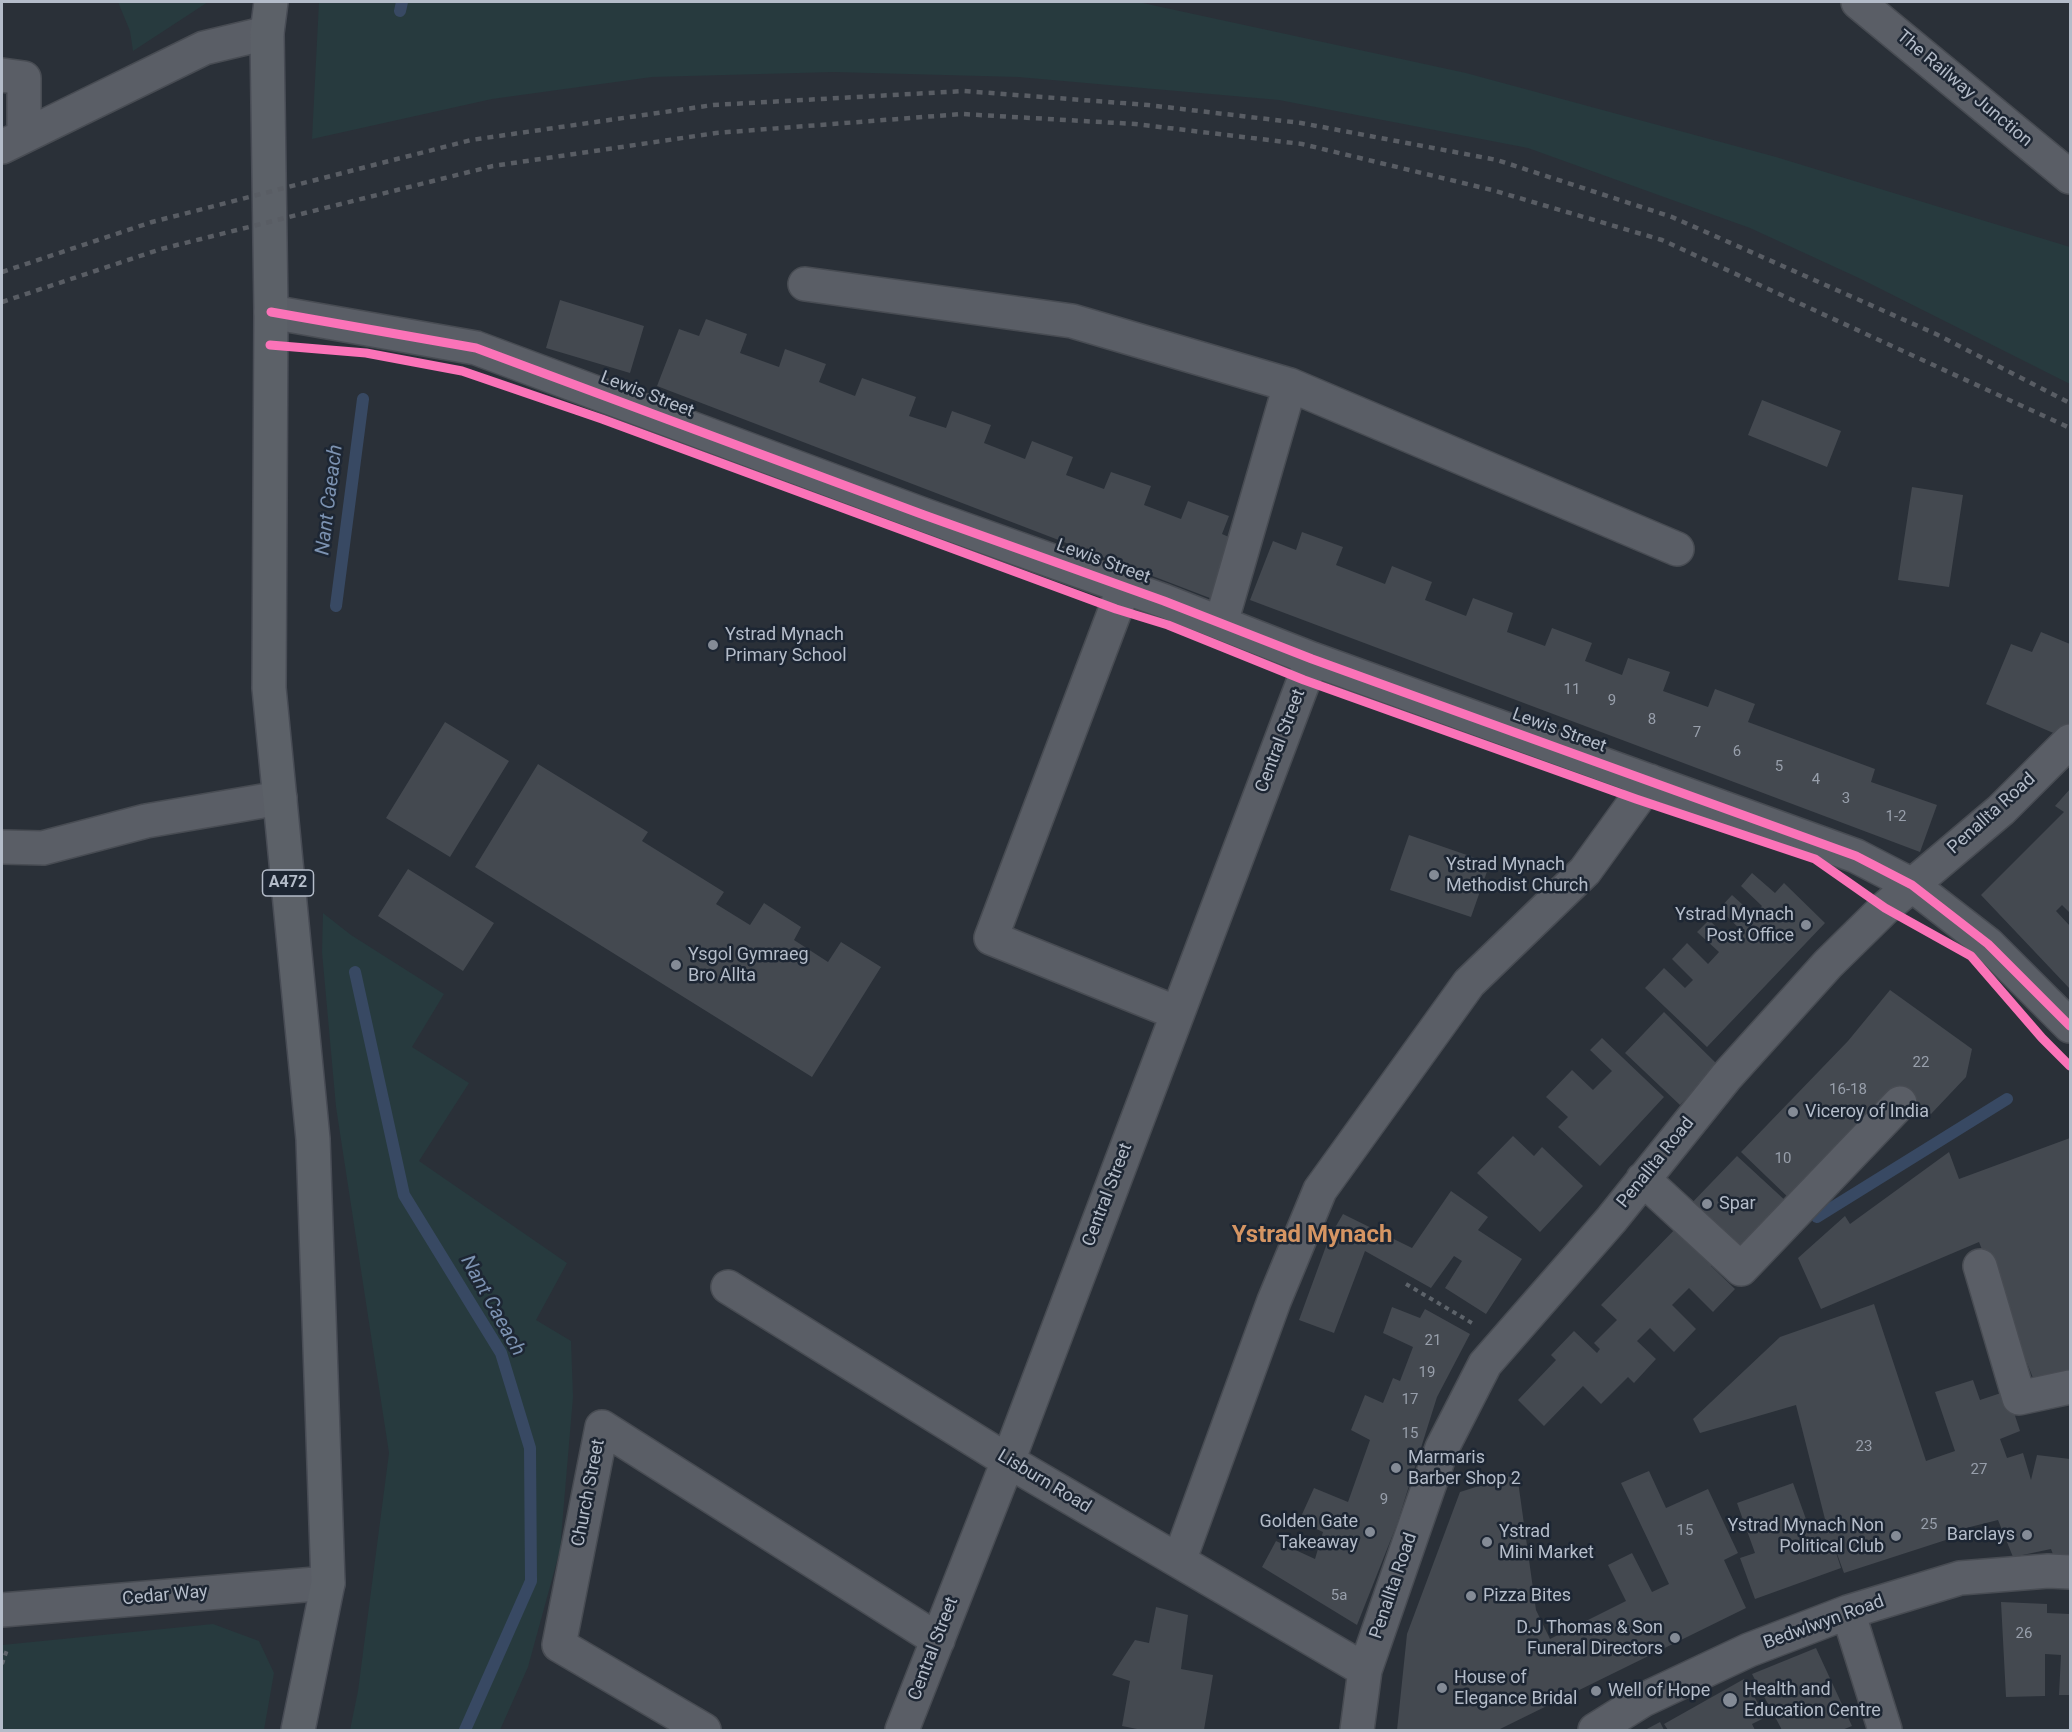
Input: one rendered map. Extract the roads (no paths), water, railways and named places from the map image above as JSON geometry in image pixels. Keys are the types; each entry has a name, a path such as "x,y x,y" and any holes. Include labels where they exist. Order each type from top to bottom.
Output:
{"main road":[{"name":"A472","path":"269,17 271,312 269,688 314,1139 328,1583 298,1731"}],"street":[{"name":"The Railway Junction","path":"1858,2 2070,177"},
{"path":"13,142 269,17"},
{"path":"2,75 24,78 13,142"},
{"path":"805,284 1072,321 1290,385 1677,549"},
{"name":"Lewis Street","path":"271,312 476,348 1312,658 1856,856 1912,885 1988,944 2070,1026"},
{"path":"1221,623 1290,385"},
{"path":"1124,587 991,938 1178,1013"},
{"name":"Central Street","path":"902,1731 1008,1461 1312,658"},
{"name":"Penallta Road","path":"1357,1731 1365,1670 1442,1448 1485,1364 1643,1179 1726,1077 1827,964 1912,885 2001,810 2070,741"},
{"path":"1179,1561 1274,1301 1320,1190 1469,983 1585,872 1650,781"},
{"path":"2,847 43,848 147,821 280,798"},
{"path":"1643,1179 1741,1269 1900,1103"},
{"path":"1980,1266 2019,1398 2070,1387"},
{"name":"Lisburn Road","path":"728,1287 1008,1461 1365,1670"},
{"name":"Church Street","path":"704,1731 559,1645 602,1427 938,1640"},
{"name":"Bedwlwyn Road","path":"1595,1731 1642,1700 1738,1655 1848,1612 1960,1578 2048,1571 2070,1572"},
{"name":"Cedar Way","path":"2,1610 328,1583"},
{"path":"1848,1612 1885,1731"}],"waterway":[{"name":"Nant Caeach","path":"400,11 402,2"},
{"name":"Nant Caeach","path":"336,606 363,399"},
{"name":"Nant Caeach","path":"355,972 404,1195 501,1353 530,1448 531,1581 465,1730"},
{"path":"1817,1217 2007,1099"}],"railway":[{"path":"2,272 152,222 471,140 713,105 964,91 1148,105 1301,123 1497,160 1672,217 1936,334 2070,403"},
{"path":"2,302 161,249 493,166 716,133 962,114 1135,124 1302,144 1492,190 1662,240 2070,428"}],"place":[{"name":"Ystrad Mynach Primary School","path":"713,645"},
{"name":"Ystrad Mynach Methodist Church","path":"1434,875"},
{"name":"Ystrad Mynach Post Office","path":"1806,925"},
{"name":"Ysgol Gymraeg Bro Allta","path":"676,965"},
{"name":"Viceroy of India","path":"1793,1112"},
{"name":"Spar","path":"1707,1204"},
{"name":"Marmaris Barber Shop 2","path":"1396,1468"},
{"name":"Golden Gate Takeaway","path":"1370,1532"},
{"name":"Barclays","path":"2027,1535"},
{"name":"Ystrad Mynach Non Political Club","path":"1896,1536"},
{"name":"Ystrad Mini Market","path":"1487,1542"},
{"name":"Pizza Bites","path":"1471,1596"},
{"name":"D.J Thomas & Son Funeral Directors","path":"1675,1638"},
{"name":"House of Elegance Bridal","path":"1442,1688"},
{"name":"Well of Hope","path":"1596,1691"},
{"name":"Health and Education Centre","path":"1730,1700"}],"district":[{"name":"Ystrad Mynach","path":"1312,1236"}]}
